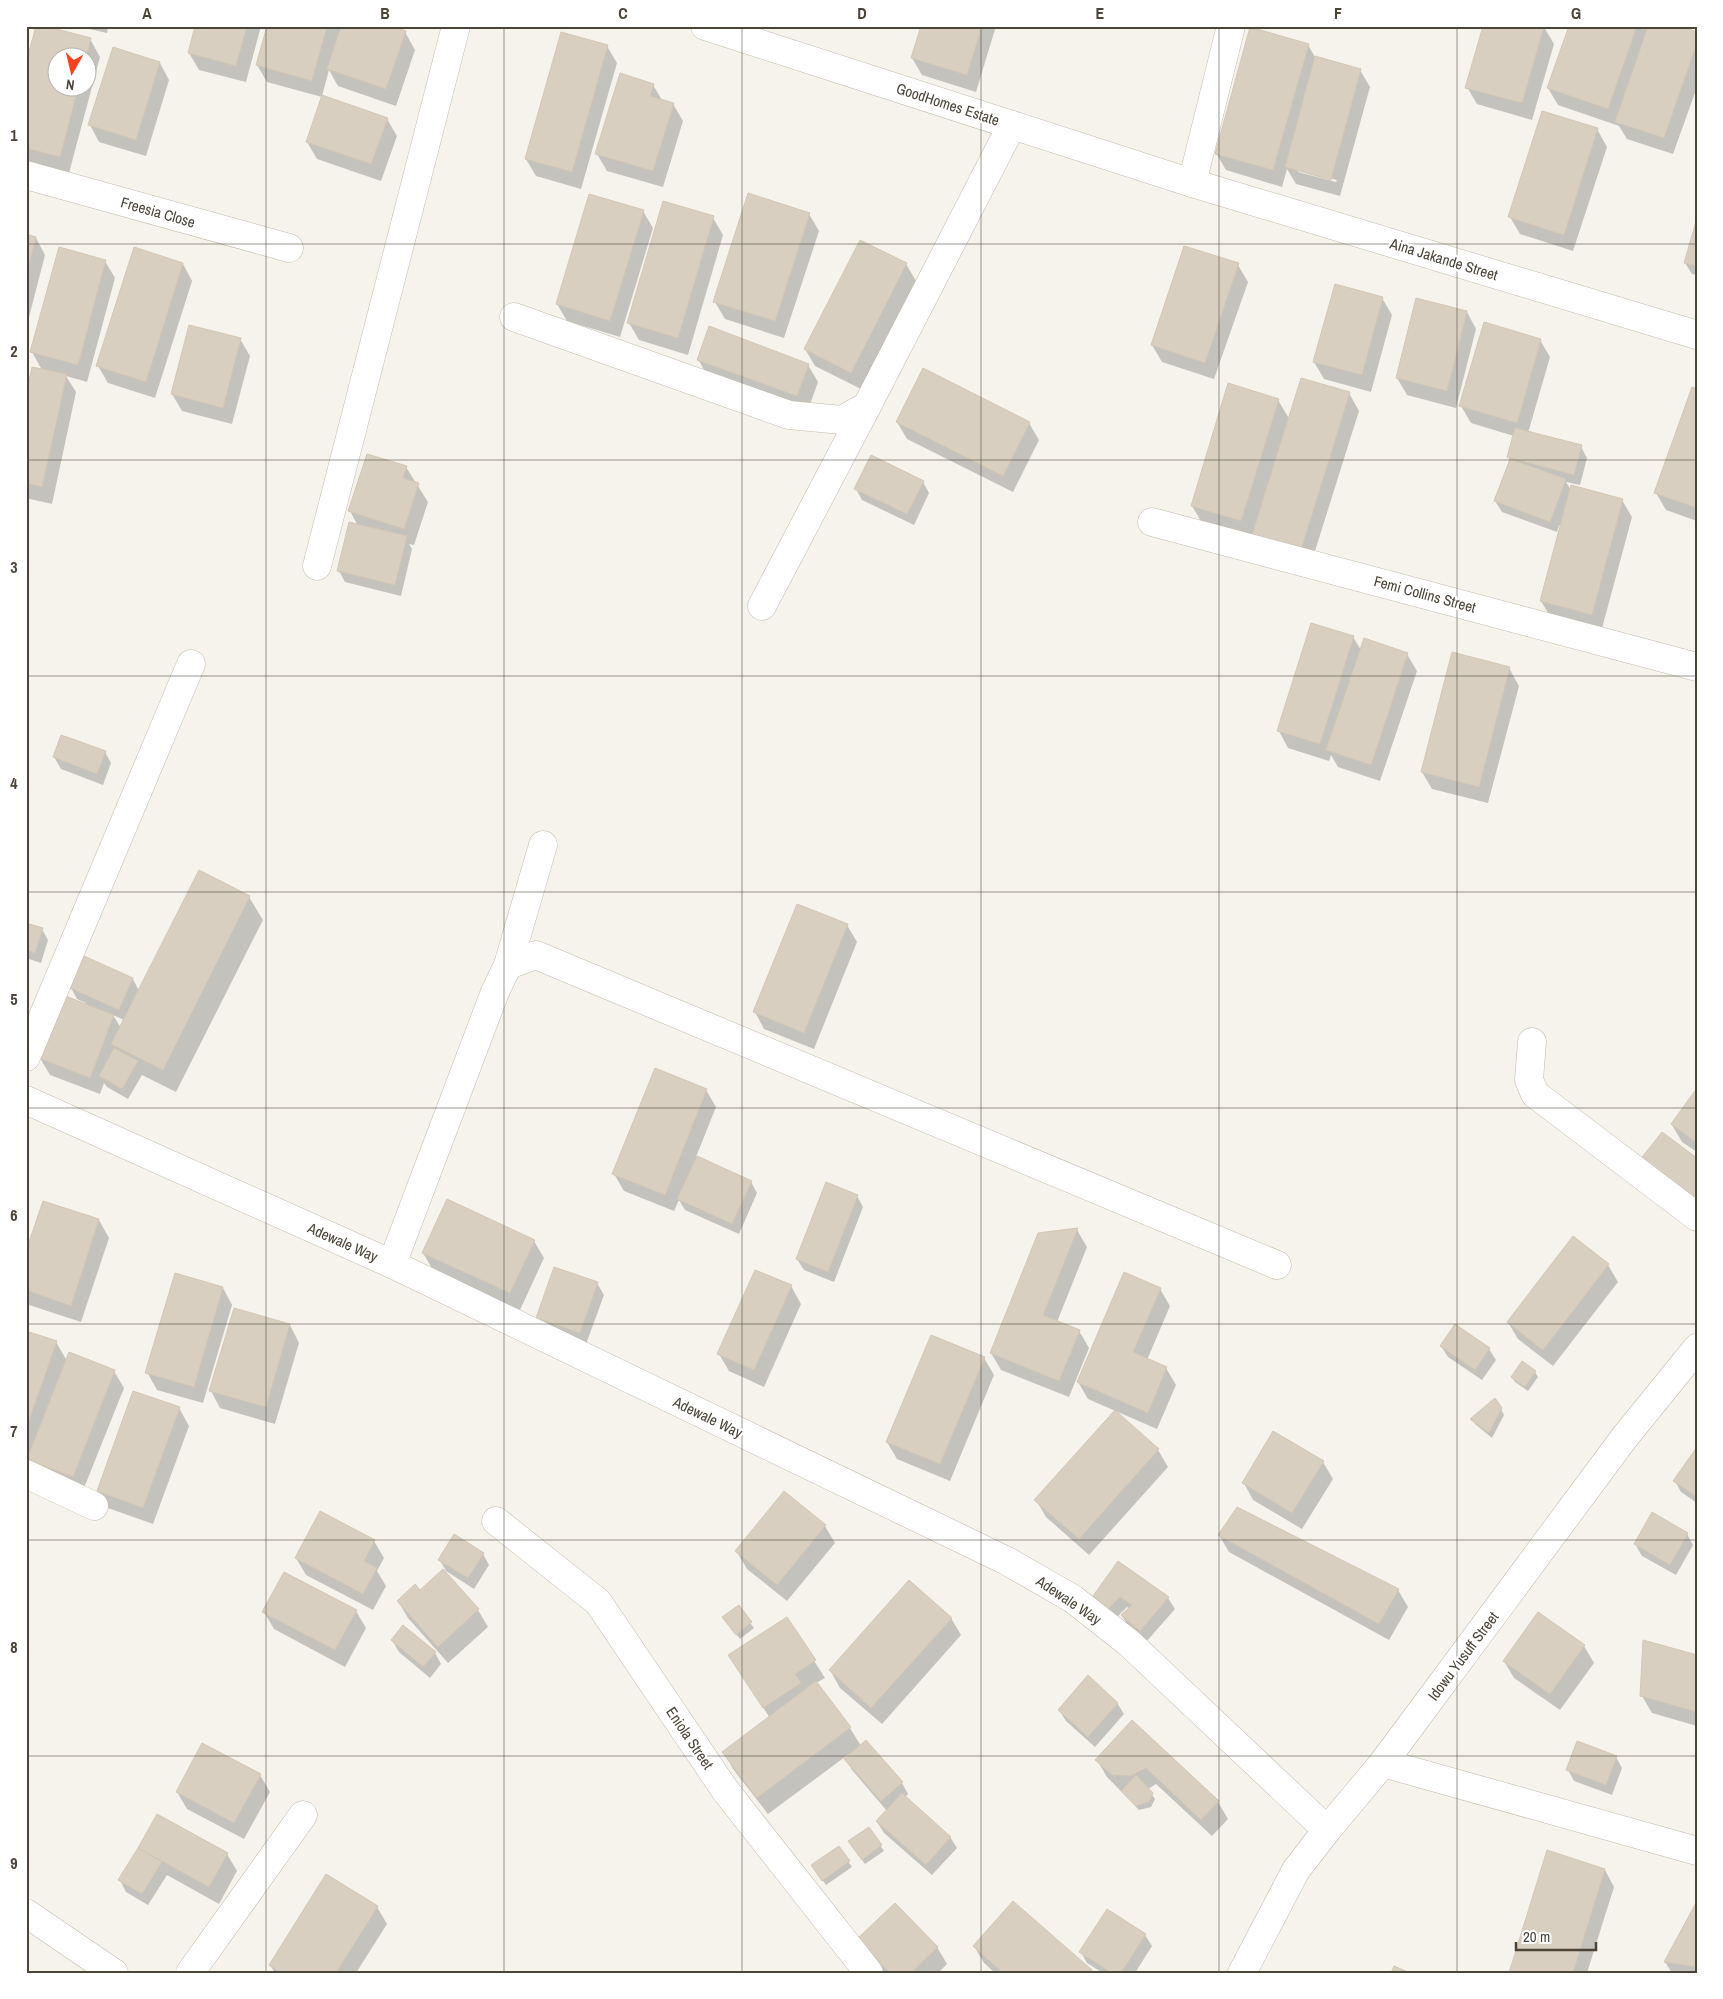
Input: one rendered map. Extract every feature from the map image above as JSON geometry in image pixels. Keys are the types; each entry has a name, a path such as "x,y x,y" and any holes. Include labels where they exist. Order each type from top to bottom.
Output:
{"street":[{"path":"317,566 456,26"},
{"name":"GoodHomes Estate","path":"705,26 738,31 1012,125 1192,183"},
{"path":"1192,183 1231,26"},
{"path":"762,606 1012,125"},
{"name":"Freesia Close","path":"26,175 289,248"},
{"name":"Aina Jakande Street","path":"1192,183 1697,335"},
{"path":"514,317 789,415 842,420 867,406"},
{"name":"Femi Collins Street","path":"1152,522 1697,667"},
{"path":"26,1057 191,664"},
{"path":"392,1264 495,992 508,965 543,846"},
{"path":"508,965 536,955 1277,1265"},
{"path":"1532,1042 1529,1080 1536,1094 1697,1217"},
{"name":"Adewale Way","path":"26,1100 392,1264 998,1557 1073,1599 1129,1643 1327,1830"},
{"name":"Idowu Yusuff Street","path":"1242,1973 1296,1870 1383,1763 1624,1438 1697,1348"},
{"path":"26,1474 94,1506"},
{"name":"Eniola Street","path":"496,1520 598,1602 725,1790 868,1973"},
{"path":"1383,1763 1697,1851"},
{"path":"190,1973 303,1815"},
{"path":"26,1913 114,1973"}],"building":[{"path":"36,26 45,26 91,38 88,48 48,48 48,98 75,98 60,157 26,148 26,63"},
{"path":"195,26 247,26 236,66 188,53"},
{"path":"267,26 327,26 312,81 256,65"},
{"path":"341,26 391,26 406,31 386,89 327,69"},
{"path":"921,26 982,26 967,75 911,58"},
{"path":"1483,26 1544,26 1522,103 1465,88"},
{"path":"1569,26 1637,26 1608,109 1547,88"},
{"path":"1648,26 1680,26 1697,32 1697,43 1664,138 1615,122"},
{"path":"1250,27 1309,44 1273,170 1215,154"},
{"path":"561,32 608,45 572,172 525,159"},
{"path":"113,47 160,62 136,140 88,125"},
{"path":"1315,56 1361,69 1331,180 1285,167"},
{"path":"620,73 654,84 650,96 674,103 653,171 595,154"},
{"path":"322,95 388,118 371,164 306,142"},
{"path":"1542,111 1598,128 1564,235 1508,217"},
{"path":"748,193 810,213 775,321 713,302"},
{"path":"589,194 644,210 610,321 556,304"},
{"path":"663,201 714,216 678,338 627,323"},
{"path":"1697,218 1697,266 1684,263"},
{"path":"26,234 36,237 26,276"},
{"path":"860,240 907,263 851,373 804,349"},
{"path":"1184,246 1239,263 1205,363 1151,345"},
{"path":"59,247 106,260 78,365 30,352"},
{"path":"134,247 183,263 146,382 96,366"},
{"path":"1335,284 1383,297 1362,375 1313,362"},
{"path":"1416,298 1467,311 1447,391 1396,378"},
{"path":"1484,322 1541,339 1517,423 1459,406"},
{"path":"189,325 241,338 223,408 171,394"},
{"path":"709,326 809,364 797,396 697,360"},
{"path":"32,367 67,374 42,487 26,483 26,395"},
{"path":"923,368 1030,422 1003,476 896,422"},
{"path":"1301,378 1350,392 1300,553 1251,538"},
{"path":"1228,383 1279,399 1241,521 1191,506"},
{"path":"1692,387 1697,389 1697,508 1654,493"},
{"path":"1515,428 1582,445 1574,475 1507,457"},
{"path":"367,454 407,466 403,478 419,483 404,529 348,511"},
{"path":"871,455 924,481 907,514 854,489"},
{"path":"1510,459 1566,479 1550,522 1494,501"},
{"path":"1571,485 1623,499 1592,615 1540,601"},
{"path":"349,522 407,536 395,585 337,571"},
{"path":"1311,623 1354,636 1320,744 1277,731"},
{"path":"1364,638 1408,653 1371,765 1326,750"},
{"path":"1452,652 1510,667 1479,787 1421,772"},
{"path":"61,735 106,751 97,774 53,757"},
{"path":"199,870 250,896 163,1070 111,1044"},
{"path":"797,904 848,924 804,1033 753,1012"},
{"path":"26,923 43,928 35,953 26,950"},
{"path":"84,956 133,978 119,1010 70,988"},
{"path":"63,995 114,1015 90,1078 39,1058"},
{"path":"114,1048 138,1061 122,1089 99,1076"},
{"path":"655,1068 707,1089 665,1195 612,1174"},
{"path":"1697,1088 1697,1143 1671,1124"},
{"path":"1662,1132 1697,1158 1697,1207 1635,1166"},
{"path":"697,1156 752,1181 732,1224 677,1199"},
{"path":"826,1182 858,1195 828,1272 796,1259"},
{"path":"447,1199 535,1240 510,1293 422,1253"},
{"path":"43,1201 99,1219 71,1306 26,1290 26,1251"},
{"path":"1078,1228 1043,1315 1080,1330 1059,1381 990,1353 1038,1233"},
{"path":"1573,1236 1609,1264 1543,1350 1507,1322"},
{"path":"554,1267 598,1282 580,1333 536,1318"},
{"path":"755,1270 792,1285 754,1370 717,1354"},
{"path":"1124,1272 1161,1288 1133,1352 1167,1367 1148,1413 1077,1382"},
{"path":"175,1273 223,1287 194,1387 145,1373"},
{"path":"234,1308 290,1324 266,1407 209,1391"},
{"path":"1455,1324 1490,1348 1475,1370 1440,1346"},
{"path":"26,1331 57,1341 26,1429"},
{"path":"931,1335 985,1357 940,1464 886,1442"},
{"path":"69,1352 115,1370 73,1477 27,1459"},
{"path":"1522,1361 1536,1371 1525,1387 1511,1377"},
{"path":"133,1391 180,1407 143,1508 97,1491"},
{"path":"1495,1398 1502,1408 1489,1433 1470,1419"},
{"path":"1115,1410 1159,1449 1079,1539 1034,1500"},
{"path":"1273,1431 1324,1461 1292,1513 1242,1483"},
{"path":"1697,1447 1697,1497 1673,1481"},
{"path":"784,1491 826,1525 777,1585 735,1551"},
{"path":"1237,1507 1399,1589 1379,1624 1218,1535"},
{"path":"320,1511 375,1540 364,1561 377,1568 363,1594 295,1558"},
{"path":"1652,1512 1688,1533 1670,1565 1634,1544"},
{"path":"454,1534 484,1553 468,1578 438,1560"},
{"path":"1118,1561 1169,1597 1140,1631 1121,1615 1132,1605 1120,1597 1108,1609 1093,1596"},
{"path":"443,1569 479,1609 438,1647 397,1601 415,1584 420,1590"},
{"path":"284,1572 357,1610 335,1650 262,1612"},
{"path":"909,1580 952,1618 871,1708 829,1670"},
{"path":"739,1605 752,1622 736,1635 722,1617"},
{"path":"1538,1612 1585,1645 1550,1694 1503,1661"},
{"path":"787,1617 816,1660 795,1674 801,1683 763,1708 728,1655"},
{"path":"403,1625 436,1652 423,1667 391,1640"},
{"path":"1643,1640 1697,1655 1697,1712 1640,1696"},
{"path":"1088,1675 1118,1703 1088,1737 1058,1710"},
{"path":"816,1681 851,1727 757,1798 722,1752"},
{"path":"1132,1720 1219,1801 1201,1820 1146,1768 1130,1776 1112,1775 1095,1760"},
{"path":"866,1740 903,1782 881,1801 844,1759"},
{"path":"1577,1741 1617,1756 1606,1785 1566,1770"},
{"path":"202,1743 261,1774 234,1823 176,1792"},
{"path":"1136,1775 1153,1793 1149,1802 1136,1806 1121,1791"},
{"path":"902,1793 951,1837 926,1865 876,1821"},
{"path":"157,1814 228,1853 209,1887 138,1848"},
{"path":"869,1827 882,1845 862,1860 848,1841"},
{"path":"839,1846 850,1861 822,1881 811,1865"},
{"path":"138,1848 162,1862 142,1894 118,1880"},
{"path":"1547,1850 1605,1869 1573,1973 1509,1973"},
{"path":"326,1874 378,1906 336,1973 281,1973 269,1965"},
{"path":"1013,1901 1092,1970 1090,1973 1003,1973 973,1946"},
{"path":"1697,1901 1697,1967 1664,1962"},
{"path":"895,1903 938,1947 911,1973 890,1973 857,1939"},
{"path":"1107,1909 1146,1934 1121,1973 1112,1973 1079,1952"},
{"path":"1394,1966 1410,1973 1391,1973"}]}
